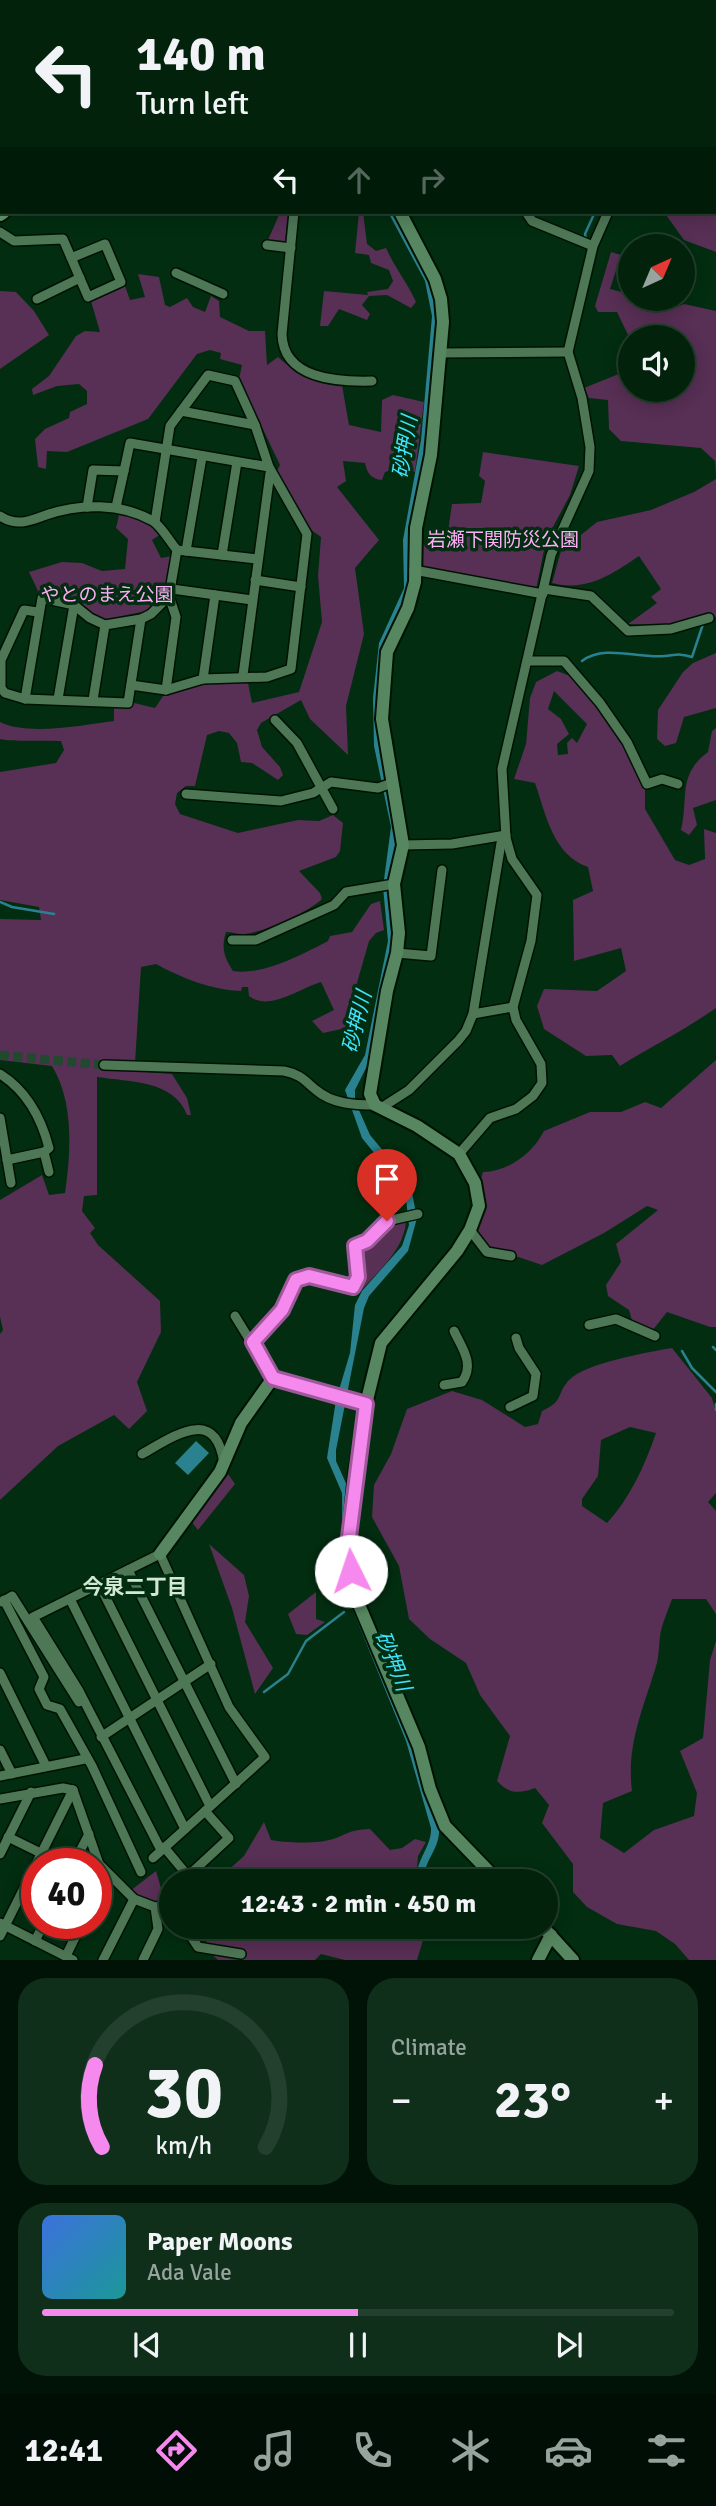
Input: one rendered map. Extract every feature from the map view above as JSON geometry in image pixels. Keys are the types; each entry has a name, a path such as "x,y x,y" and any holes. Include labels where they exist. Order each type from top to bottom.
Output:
{"street":[{"path":"295,214 282,334 287,358 301,368 332,381 372,381"},
{"path":"378,1107 370,1094 399,933 389,884 403,845 387,785 382,719 387,652 408,608 415,582 415,528 431,455 440,353 441,299 435,279 401,214"},
{"path":"527,214 532,221 593,246"},
{"path":"459,1154 490,1118 516,1109 533,1096 542,1083 541,1064 516,1020 513,1007 531,941 537,895 512,859 506,837 502,769 551,555 589,471 590,447 582,398 568,352 593,246 607,214"},
{"path":"0,232 15,241 63,239 71,258 80,278 90,297 121,282 105,244 71,258"},
{"path":"267,245 291,248"},
{"path":"176,273 223,294"},
{"path":"37,299 80,278"},
{"path":"440,353 568,352"},
{"path":"131,685 166,690 203,679 267,677 291,669 307,534 270,469 255,425 235,381 208,375 170,426 155,522"},
{"path":"181,411 255,425"},
{"path":"116,507 130,443 270,469"},
{"path":"166,690 176,617 171,593 202,457"},
{"path":"222,555 237,462"},
{"path":"243,676 270,469"},
{"path":"87,507 93,470 124,471"},
{"path":"0,516 16,522 33,522 46,515 87,507 116,507 155,522 182,551 257,559"},
{"path":"414,570 543,592 591,596 628,631 671,629 709,618"},
{"path":"255,580 301,587"},
{"path":"25,699 42,598 74,605 90,618 105,625 141,619 151,614 171,593 252,600"},
{"path":"203,679 215,595"},
{"path":"58,699 74,605"},
{"path":"38,612 24,610 0,659 1,688 5,693 25,699 93,700 126,704 141,619"},
{"path":"93,700 105,625"},
{"path":"528,661 564,661 607,713 626,742 647,784 662,779 678,785"},
{"path":"275,720 297,743 323,786 333,809"},
{"path":"186,794 281,801 313,793 331,782 387,785"},
{"path":"403,845 452,844 506,837"},
{"path":"378,1107 409,1090 447,1048 467,1031 473,1014 501,843 506,837"},
{"path":"397,953 431,956 442,870"},
{"path":"232,940 256,940 334,905 346,892 389,884"},
{"path":"473,1014 513,1007"},
{"path":"104,1065 284,1071 303,1077 314,1089 334,1101 378,1107 417,1126 459,1154 475,1183 479,1200 470,1230 457,1251 381,1343 366,1404 349,1537 352,1588 419,1747 430,1789 445,1826 486,1869"},
{"path":"0,1074 19,1086 38,1117 49,1148 44,1152 7,1160"},
{"path":"0,1118 11,1183"},
{"path":"44,1152 49,1172"},
{"path":"253,1342 282,1310 296,1280 309,1276 353,1287 358,1277 355,1246 367,1241 387,1221 418,1214"},
{"path":"470,1230 487,1252 511,1256"},
{"path":"235,1316 253,1342 267,1378"},
{"path":"589,1325 616,1319 655,1336"},
{"path":"444,1385 462,1382 469,1363 454,1331"},
{"path":"510,1407 533,1396 536,1374 519,1348 516,1338"},
{"path":"267,1378 366,1404"},
{"path":"92,1721 79,1691 33,1617 160,1554 224,1466 241,1423 267,1378"},
{"path":"142,1454 187,1430 198,1428 206,1430 219,1445 224,1466"},
{"path":"153,1858 265,1757 229,1707 160,1554"},
{"path":"128,1570 236,1784"},
{"path":"99,1584 208,1809 229,1838 188,1876 162,1849 92,1721 12,1596 2,1601 44,1677 40,1689 47,1705 60,1709 85,1759 92,1766 142,1872"},
{"path":"70,1599 185,1829"},
{"path":"101,1737 211,1664"},
{"path":"0,1673 46,1766"},
{"path":"0,1750 12,1774"},
{"path":"0,1776 85,1759"},
{"path":"0,1799 63,1788 73,1790"},
{"path":"73,1790 94,1848"},
{"path":"44,1848 73,1790"},
{"path":"0,1854 31,1792"},
{"path":"82,1848 89,1834"},
{"path":"8,1837 31,1848"},
{"path":"112,1879 134,1899 159,1907"},
{"path":"0,1936 2,1924 21,1889"},
{"path":"103,1960 134,1899"},
{"path":"143,1960 158,1929 155,1907"},
{"path":"2,1924 70,1958 77,1939"},
{"path":"193,1939 198,1947 241,1954"},
{"path":"538,1960 545,1939"},
{"path":"554,1939 573,1960"}],"green space":[{"path":"288,214 285,242 268,240 279,215"},
{"path":"359,214 363,214 367,244 376,251 386,248 416,302 411,308 387,295 369,296 362,305 370,314 367,320 339,309 328,326 320,326 324,291 368,295 367,292 388,289 393,281 389,270 371,263 369,255 355,253"},
{"path":"665,214 716,214 716,252 695,244 695,234 680,234"},
{"path":"611,252 618,254 618,264 610,289 618,291 618,312 695,312 695,306 716,311 716,475 715,461 701,448 621,441 609,429 608,400 589,398 584,388 618,374 618,402 695,402 695,325 623,325 617,312 598,312 595,306"},
{"path":"138,274 159,277 165,305 170,307 187,298 193,307 205,312 211,296 219,301 220,317 249,331 265,331 267,365 278,357 299,373 316,381 342,385 349,425 381,432 382,400 393,395 424,402 415,472 395,469 385,472 382,480 370,475 365,463 343,461 346,481 337,487 379,540 355,568 364,634 346,706 348,755 310,719 301,700 261,723 257,730 262,747 280,767 283,775 278,780 252,763 241,762 237,743 229,733 219,731 207,735 195,786 186,786 177,793 175,804 180,814 238,833 298,820 319,821 333,815 343,823 340,851 336,857 299,871 320,893 322,899 296,916 261,930 242,934 226,932 224,952 233,971 244,972 269,967 295,958 328,941 330,936 352,932 371,904 380,901 384,930 376,933 369,941 355,990 356,1003 346,1028 323,1033 312,1021 334,1010 321,982 285,997 266,1001 249,996 248,987 242,987 241,991 208,986 156,964 141,967 135,1063 107,1069 172,1074 187,1098 191,1115 187,1115 181,1104 162,1089 137,1082 97,1077 97,1195 84,1196 82,1211 95,1228 90,1233 98,1245 160,1301 161,1332 137,1382 147,1411 129,1429 114,1415 58,1446 0,1500 0,1334 3,1330 0,1317 0,1200 42,1175 49,1195 65,1193 69,1128 64,1095 52,1066 0,1060 0,919 41,920 39,907 0,900 0,772 56,763 64,750 61,741 0,739 0,722 40,729 114,721 114,708 125,708 130,702 155,708 163,696 204,684 248,683 252,703 299,692 322,622 318,576 321,537 307,527 275,475 280,465 239,379 242,365 220,359 221,353 210,350 197,354 148,419 67,452 47,451 46,469 38,467 35,439 45,429 69,418 70,412 87,404 87,391 79,384 57,386 33,395 32,389 49,376 76,336 85,331 100,332 91,301 125,286 130,300 145,297"},
{"path":"0,291 16,292 34,311 49,335 0,369"},
{"name":"岩瀬下関防災公園","path":"483,452 579,466 570,495 546,540 536,590 421,566 421,543 446,545 452,504 481,503 485,481 479,476"},
{"path":"716,479 716,617 707,615 670,626 628,624 657,603 651,597 661,589 639,556 598,580 576,585 552,583 561,551 597,522 651,510 694,492"},
{"name":"やとのまえ公園","path":"120,511 153,524 161,534 152,540 161,558 172,556 166,593 151,610 104,620 92,616 73,598 39,593 29,572 62,562 82,563 102,571 125,569 128,539 116,528"},
{"path":"716,653 716,708 684,717 676,743 665,746 657,739 658,710 683,672 693,663"},
{"path":"557,671 573,677 614,727 645,788 645,809 675,860 689,865 705,859 704,829 716,833 716,1008 620,1066 612,1055 586,1056 544,1029 537,1006 544,989 597,991 626,971 621,948 574,961 573,900 593,891 588,867 566,853 552,833 535,783 514,779 526,744 530,698 536,682","holes":["554,691 587,724 577,743 572,738 567,743 568,754 558,755 557,744 569,734 561,719 548,709"]},
{"path":"716,728 716,800 693,808 697,825 689,835 681,830 688,778 698,761 708,752 712,731"},
{"path":"716,1060 716,1327 667,1312 652,1331 632,1320 629,1310 608,1296 606,1285 621,1262 616,1244 658,1210 647,1206 604,1233 542,1265 486,1246 470,1217 483,1172 511,1165 533,1147 544,1131 590,1112 621,1112 645,1102 661,1108"},
{"path":"406,1220 405,1231 396,1250 361,1291 355,1290 360,1249 387,1223"},
{"path":"672,1348 712,1398 716,1412 716,1493 708,1502 716,1511 716,1614 706,1599 672,1599 662,1626 657,1663 634,1741 632,1791 603,1803 600,1838 624,1853 654,1830 694,1816 697,1793 680,1751 703,1738 710,1660 716,1641 716,1960 689,1960 675,1944 656,1931 617,1924 587,1907 573,1892 573,1864 542,1823 549,1805 535,1788 514,1792 497,1781 510,1736 480,1695 466,1663 430,1639 409,1619 399,1566 372,1517 374,1485 391,1454 407,1409 452,1391 482,1400 525,1427 538,1424 542,1411 557,1401 565,1385 577,1374 603,1363","holes":["630,1427 656,1433 636,1481 607,1523 582,1506 582,1499 598,1476 601,1440"]},
{"path":"228,1474 235,1484 198,1530 191,1521"},
{"path":"209,1544 244,1575 249,1596 245,1622 273,1668 255,1694 232,1608"},
{"path":"316,1592 316,1619 325,1622 307,1635 296,1634 288,1614"},
{"path":"264,1822 271,1840 277,1841 320,1842 370,1829 390,1850 402,1848 415,1839 426,1842 418,1856 417,1869 229,1869 244,1856"},
{"path":"156,1871 159,1902 146,1902 130,1891"},
{"path":"208,1939 423,1939 417,1960 345,1960 321,1954 315,1960 218,1960 204,1947"}],"water":[{"name":"砂押川","path":"389,214 397,214 436,294 438,316 412,576 381,698 397,824 395,942 372,1056 355,1090 355,1101 370,1135 410,1183 417,1218 408,1251 369,1296 364,1308 336,1461 349,1490 349,1584 414,1746 439,1830 437,1843 426,1869 418,1869 429,1842 431,1828 406,1741 343,1586 342,1493 327,1458 336,1400 350,1353 355,1305 362,1291 402,1246 409,1225 405,1191 362,1138 345,1090 365,1055 388,941 383,887 391,827 374,746 373,698 379,643 404,588 403,540 421,440 432,316 425,281"},
{"path":"196,1441 209,1453 188,1475 175,1463"}],"waterway":[{"path":"586,240 585,234 594,214"},
{"path":"582,661 601,653 692,657 703,624"},
{"path":"0,902 12,907 54,914"},
{"path":"713,1347 716,1350"},
{"path":"682,1351 692,1368 716,1392"},
{"path":"716,1404 716,1410"},
{"path":"264,1692 288,1674 306,1641 344,1612"}],"tunnel":[{"path":"0,1055 104,1065"}],"district":[{"name":"今泉二丁目","path":"135,1587"}],"route":[{"path":"351,1571 349,1537 355,1473 366,1404 281,1378 273,1378 253,1342 282,1310 293,1283 301,1277 309,1276 353,1287 358,1277 355,1246 367,1241 377,1228 387,1221"}]}
